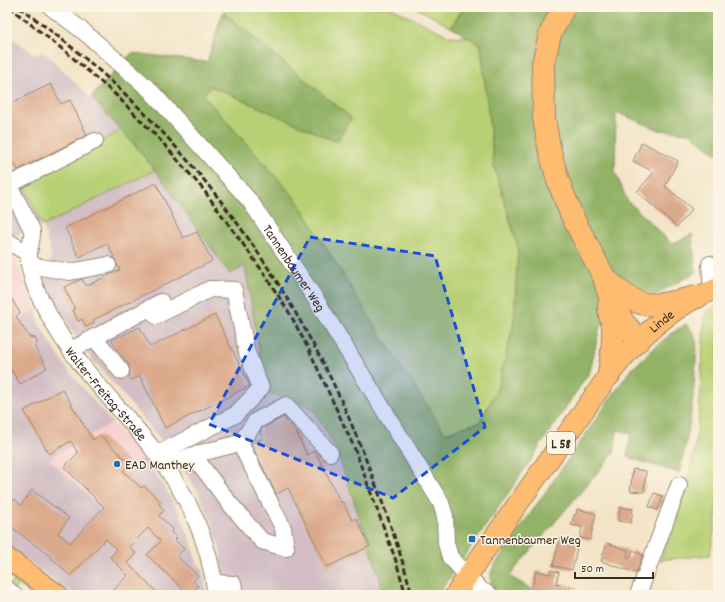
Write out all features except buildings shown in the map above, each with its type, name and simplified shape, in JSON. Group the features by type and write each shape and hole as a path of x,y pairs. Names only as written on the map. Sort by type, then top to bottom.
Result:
{"highway":[{"path":"564,7 550,34 543,64 544,118 549,147 558,181 572,216 611,288 643,336"},
{"path":"611,288 629,299 652,305 661,305 709,292"},
{"path":"611,288 608,309 612,321 612,371"}],"main road":[{"name":"Linde","path":"612,371 643,336 672,313 709,292"},
{"name":"L 58","path":"455,595 612,371"},
{"path":"7,558 53,594"}],"street":[{"name":"Tannenbaumer Weg","path":"51,7 83,32 150,90 250,201 315,298 441,504 445,516 448,553 453,562 467,576"},
{"path":"29,260 32,231 9,185 95,141"},
{"path":"7,243 9,242 29,260 70,272 108,265"},
{"name":"Walter-Freitag-Straße","path":"29,260 40,297 50,318 71,350 104,393 161,460 183,492 192,510 205,544 216,589"},
{"path":"709,292 710,264"},
{"path":"71,350 201,282"},
{"path":"151,307 156,316 210,289 234,290 247,353 261,388 235,415 161,460"},
{"path":"94,337 116,362 121,371"},
{"path":"161,460 193,455 240,443 256,421 286,405 330,453"},
{"path":"193,455 230,504 262,541 286,548 283,528 240,443"},
{"path":"638,595 679,485"},
{"path":"467,576 481,590 490,595"},
{"path":"216,589 233,584 237,595"},
{"path":"7,589 14,595"}],"highlighted area":[{"path":"310,237 435,256 485,427 393,498 209,424"}],"shaded area":[{"path":"7,35 36,55 42,52 49,56 122,130 23,184 43,225 155,170 230,274 245,266 266,392 314,409 338,454 380,578 382,595 225,595 220,563 221,553 217,538 212,522 196,489 170,450 90,356 72,331 44,278 52,257 43,226 8,237 7,239"},
{"path":"8,238 17,267 36,310 7,328"},
{"path":"36,310 39,324 65,366 112,423 49,459 97,504 143,457 167,491 180,514 191,541 197,563 202,568 207,595 74,595 7,546 7,328"},
{"path":"112,423 143,457 97,505 49,459"}],"green space":[{"path":"228,7 390,7 449,36 468,37 481,44 494,166 518,247 514,322 498,387 480,422 444,433 383,339 203,95 211,86 337,141 351,119 223,12"},
{"path":"415,7 464,7 451,27"},
{"path":"464,7 718,7 718,155 690,133 659,130 616,112 615,172 627,200 672,244 692,234 696,272 600,326 590,371 438,595 382,595 380,578 338,454 314,409 266,392 245,266 230,274 155,170 135,145 91,97 132,53 207,62 223,12 351,118 337,142 211,86 203,95 296,199 383,339 445,433 480,422 498,387 514,322 518,247 494,166 481,45 451,27"},
{"path":"122,130 155,170 43,226 23,184"},
{"path":"718,305 718,507 710,555 660,560 680,507 694,452 700,401 705,314 708,310"},
{"path":"686,324 695,337 696,354 690,422 679,473 627,457 631,433 617,430 614,453 509,576 542,595 482,595 491,583 491,573 494,566 629,372 663,340"},
{"path":"7,569 43,595 32,595 18,584 14,590 9,586 14,581 7,575"}],"railway":[{"path":"9,7 66,52 117,96 161,141 203,189 261,269 290,314 309,350 354,447 395,558 406,595"},
{"path":"19,7 59,37 98,70 151,120 204,180 252,244 295,311 322,360 343,404 386,513 412,595"}],"place":[{"name":"EAD Manthey","path":"117,464"},
{"name":"Tannenbaumer Weg","path":"472,539"}]}
